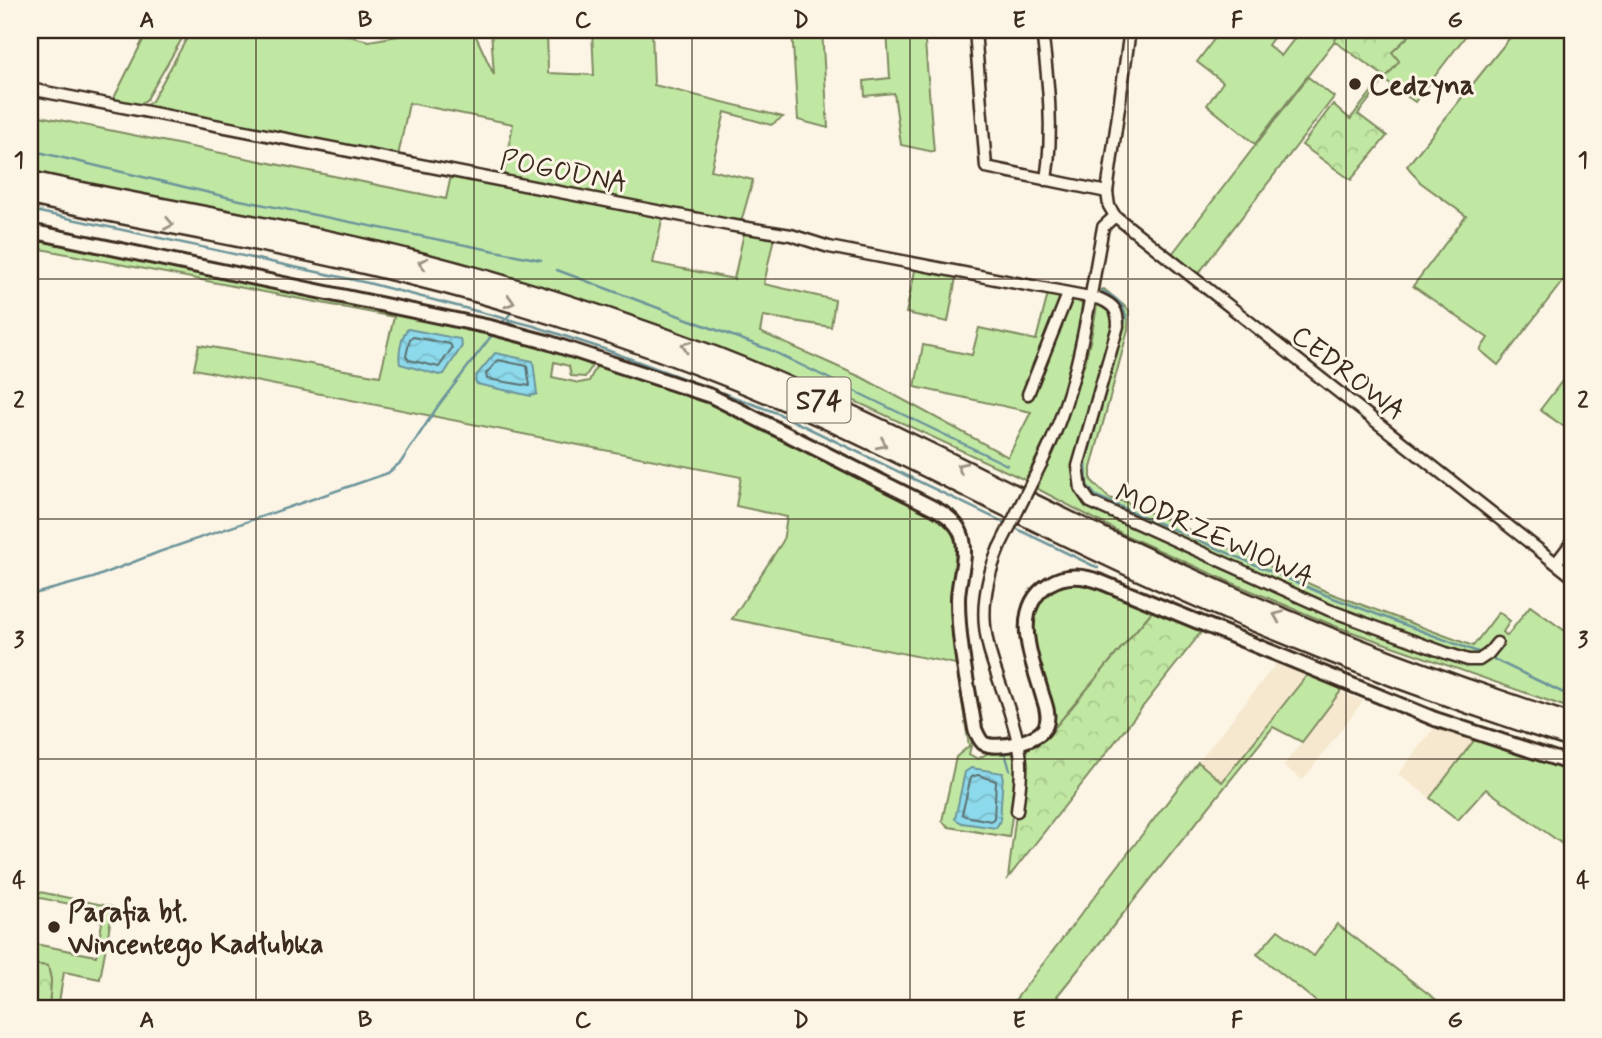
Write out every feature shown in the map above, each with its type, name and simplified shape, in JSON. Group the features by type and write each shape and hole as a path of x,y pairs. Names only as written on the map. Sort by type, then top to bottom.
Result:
{"highway":[{"name":"S74","path":"30,181 306,236 418,262 500,284 616,321 719,358 836,408 1129,551 1243,602 1405,667 1572,723"},
{"name":"S74","path":"30,195 368,264 460,287 615,335 723,375 842,425 1126,564 1286,635 1427,689 1572,738"}],"street":[{"path":"975,30 986,167 1107,192"},
{"path":"1042,30 1051,126 1046,180"},
{"path":"1017,811 1021,773 1017,742 990,658 984,627 987,583 999,548 1061,421 1073,383 1103,227 1115,216 1109,206 1107,192 1130,30"},
{"name":"POGODNA","path":"30,89 791,235 829,247 1090,298"},
{"name":"CEDROWA","path":"1115,216 1572,576"},
{"path":"30,231 479,325 547,342 712,396 923,502 953,521 963,540 958,593 959,619 977,735 983,743 993,746 1017,742 1039,736 1046,728 1047,710 1026,634 1028,610 1045,586 1071,576 1101,582 1435,719 1572,764"},
{"path":"1028,394 1068,294"},
{"name":"MODRZEWIOWA","path":"1090,298 1111,304 1118,315 1118,326 1078,466 1080,489 1090,502 1329,610 1468,660 1485,656 1497,643"},
{"path":"1556,563 1572,542"}],"shaded area":[{"path":"1278,661 1308,674 1222,783 1198,762"},
{"path":"1340,692 1363,701 1303,780 1283,766"},
{"path":"1437,724 1476,738 1430,798 1398,774"}],"green space":[{"path":"148,30 187,30 147,99 139,105 112,102"},
{"path":"194,30 324,30 369,41 427,31 474,32 494,75 491,30 547,30 548,73 594,75 592,30 652,30 654,85 783,117 771,125 725,112 711,170 753,180 741,222 804,243 774,237 764,284 835,300 831,327 763,316 760,332 863,378 1008,457 1031,412 915,387 923,345 972,355 979,328 1036,340 1048,294 1078,301 1082,304 1077,345 1055,420 1025,480 829,389 821,391 554,291 389,245 30,172 30,114 446,199 452,171 663,215 653,263 734,279 745,228 503,181 513,124 409,103 397,161 137,111 152,101"},
{"path":"792,30 822,30 828,128 798,120"},
{"path":"887,30 924,30 934,152 901,145 894,93 865,96 864,81 890,78"},
{"path":"1221,30 1279,30 1268,45 1281,56 1301,30 1343,30 1255,144 1207,105 1223,82 1197,62"},
{"path":"1343,30 1415,30 1392,52 1399,61 1358,114 1387,136 1351,180 1302,145 1333,104 1350,119 1384,76 1334,41"},
{"path":"1415,30 1470,30 1415,102 1384,80 1399,61 1391,53"},
{"path":"1516,30 1572,30 1572,269 1498,365 1480,350 1488,338 1413,286 1466,216 1420,182 1407,166"},
{"path":"1308,77 1334,97 1198,274 1172,254"},
{"path":"30,236 507,335 590,363 591,368 585,377 571,376 569,366 554,362 552,377 579,383 589,381 597,365 601,365 706,399 940,517 953,530 957,540 954,623 972,742 969,754 978,759 1004,748 1012,754 1015,763 1015,790 1009,837 949,827 942,821 956,757 969,746 956,664 732,619 783,541 787,517 736,506 741,477 194,369 199,345 380,376 394,317 30,247"},
{"path":"916,266 957,272 948,322 906,313"},
{"path":"1104,289 1129,310 1128,330 1091,468 1091,480 1109,498 1129,503 1330,593 1473,646 1499,612 1510,621 1503,632 1507,636 1530,606 1572,636 1572,709 1335,626 1125,535 1036,488 1076,392 1090,342 1099,290"},
{"path":"1572,368 1572,432 1540,410"},
{"path":"1077,582 1095,585 1154,609 1047,737 1052,721 1051,705 1033,639 1033,623 1037,606 1044,595 1059,586"},
{"path":"1154,609 1203,630 1008,878 1021,773 1020,752 1037,745 1047,737"},
{"path":"1308,674 1341,688 1340,692 1302,742 1273,727 1057,996 1070,1008 1009,1008 1198,762 1222,782"},
{"path":"1476,738 1572,769 1572,851 1486,789 1458,820 1430,798"},
{"path":"30,890 113,907 100,979 64,972 58,1008 49,1008 51,980 48,966 30,964 30,943 96,956 102,923 99,917 86,915 85,907 30,896"},
{"path":"1337,924 1447,1008 1324,1008 1257,954 1278,930 1314,956"},
{"path":"30,964 48,966 51,980 49,1008 30,1008"}],"water":[{"path":"408,329 460,339 462,346 444,374 400,364 401,346"},
{"path":"495,353 533,361 537,394 531,396 477,384 476,376"},
{"path":"971,768 1003,773 1000,821 996,828 962,823 955,819 965,772"}],"waterway":[{"path":"30,150 235,199 541,260"},
{"path":"30,210 368,283 534,326 604,349 777,413 1098,568"},
{"path":"557,270 770,350 1007,465"},
{"path":"1102,291 1117,301 1126,316 1086,462 1087,485 1096,496 1328,596 1483,654"},
{"path":"502,323 513,311"},
{"path":"508,321 537,333"},
{"path":"30,595 93,578 159,552 388,473 401,462 438,406 492,335"},
{"path":"745,406 953,510 967,530 970,549"},
{"path":"964,611 984,735 991,739 1000,738"},
{"path":"1489,657 1572,697"},
{"path":"1005,753 1010,770"}],"place":[{"name":"Cedzyna","path":"1355,84"},
{"name":"Parafia bł. Wincentego Kadłubka","path":"54,927"}]}
